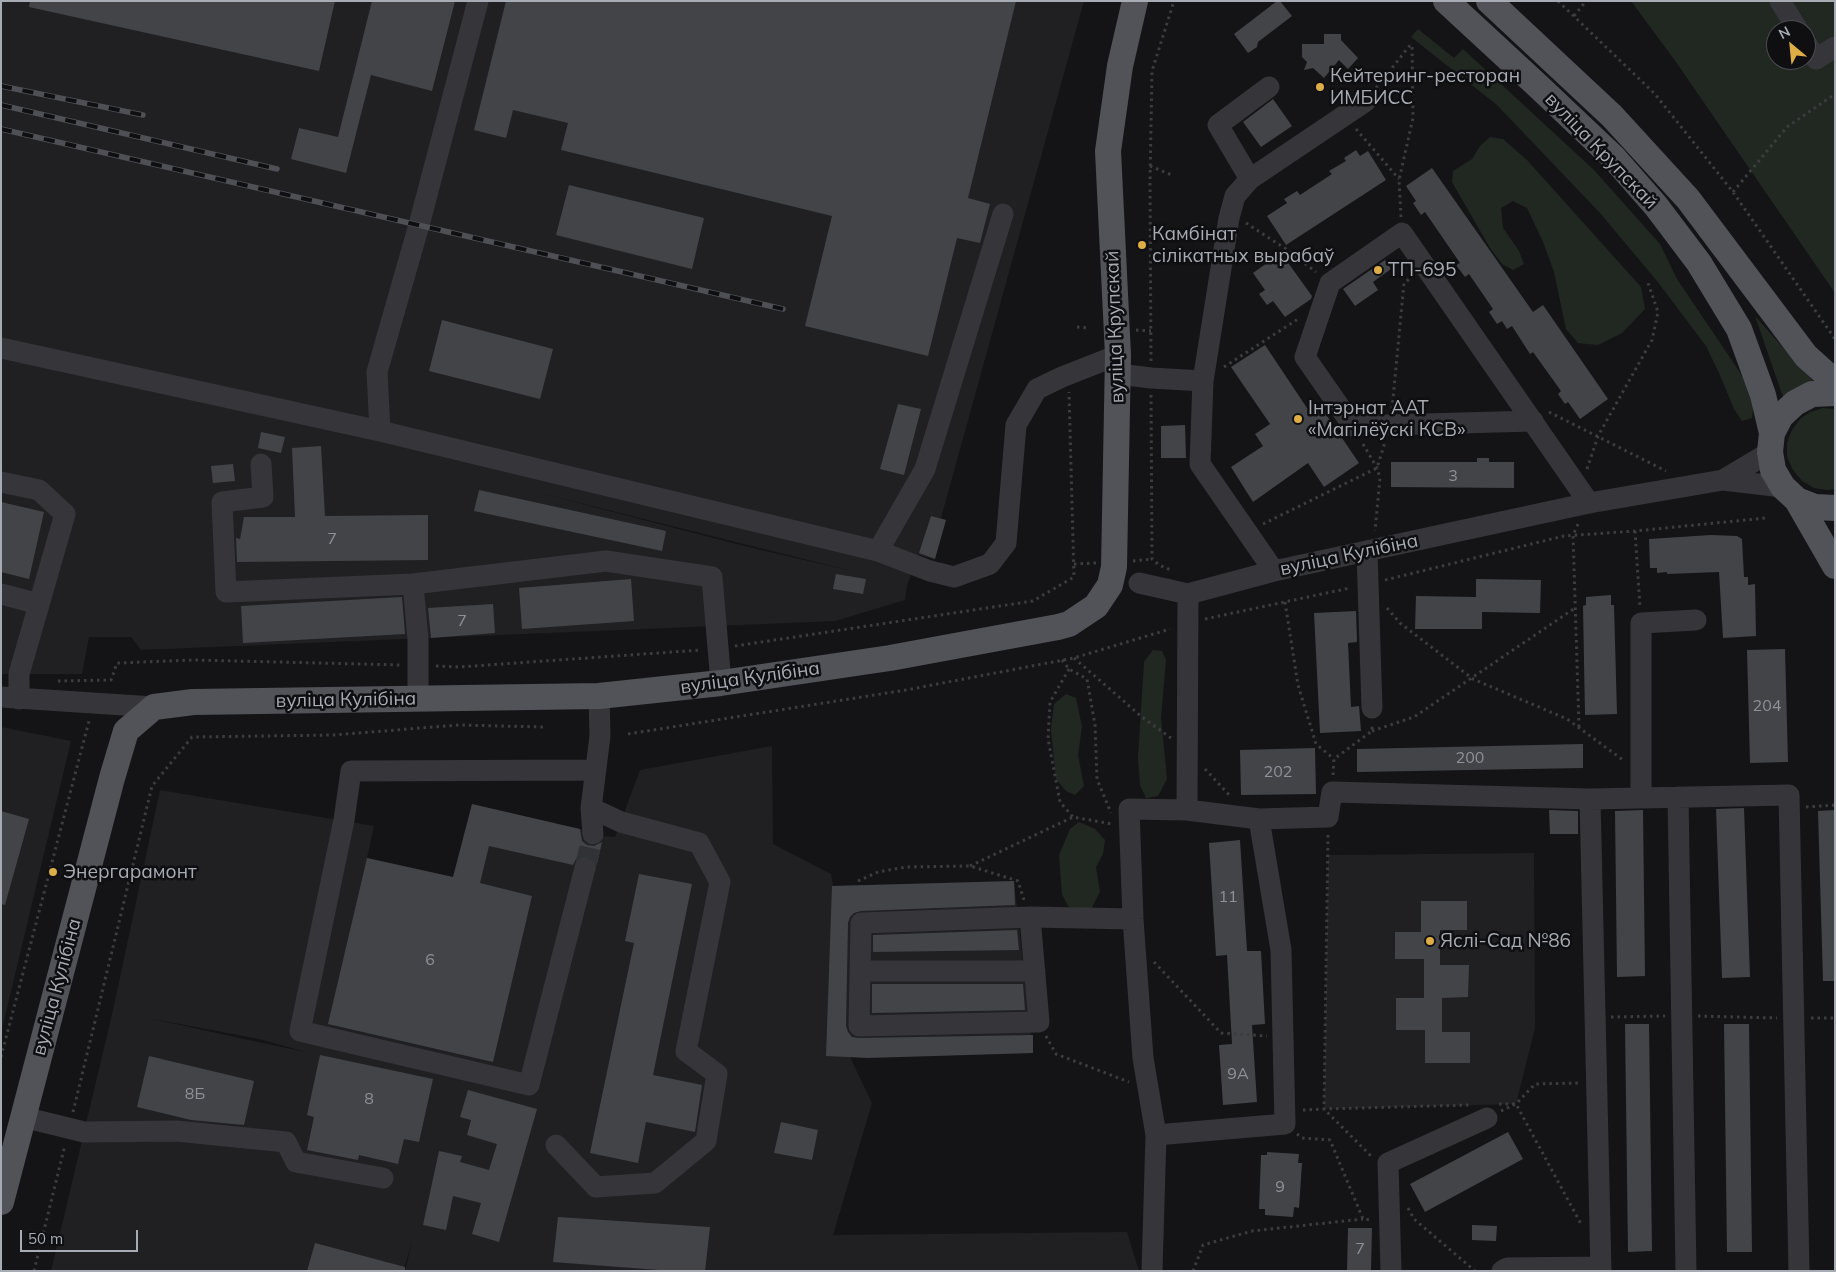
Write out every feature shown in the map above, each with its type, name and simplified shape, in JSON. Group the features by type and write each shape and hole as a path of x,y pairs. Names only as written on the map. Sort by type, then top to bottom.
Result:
{"main road":[{"name":"вуліца Крупскай","path":"1058,627 1068,624 1096,606 1110,585 1114,567 1118,365 1108,151 1120,66 1134,1"},
{"name":"вуліца Крупскай","path":"1446,1 1607,151 1656,206 1699,263 1739,329 1763,395 1774,470 1790,493"},
{"name":"вуліца Крупскай","path":"1489,1 1619,123 1688,199 1806,356 1835,382"},
{"path":"1771,442 1781,416 1794,403 1812,394 1835,393"},
{"path":"1790,493 1815,507 1835,508"},
{"path":"1790,493 1835,566"},
{"name":"вуліца Кулібіна","path":"1,1202 126,731 154,707 193,702 599,696 721,683 890,658 1058,627"}],"street":[{"path":"380,431 377,372 419,225 478,1"},
{"path":"1780,1 1792,20"},
{"path":"1816,59 1835,46"},
{"path":"1250,179 1218,125 1269,87"},
{"path":"1274,571 1200,464 1203,381 1230,213 1235,196 1250,179 1366,101"},
{"path":"878,551 925,469 1003,214"},
{"path":"1540,416 1353,426 1305,357 1327,293 1402,233 1540,416 1584,496"},
{"path":"1,348 380,431 878,551 930,571 954,577 990,564 1006,543 1016,425 1037,389 1068,374 1118,365 1151,378 1203,381"},
{"name":"вуліца Кулібіна","path":"1723,480 1771,442"},
{"path":"261,464 263,497 222,502 226,592 413,584 606,560 712,577 721,683"},
{"name":"вуліца Кулібіна","path":"1188,594 1274,571 1370,551 1584,496 1723,480 1790,493"},
{"path":"1,482 39,490 65,514 19,674 10,698 154,707"},
{"path":"1370,551 1368,584 1372,708"},
{"path":"1139,583 1188,594 1186,810"},
{"path":"413,584 418,639 418,699"},
{"path":"1,594 39,604"},
{"path":"1641,798 1641,623 1696,620"},
{"path":"593,834 591,808 600,736 599,696"},
{"path":"585,868 529,1085 300,1031 344,820 351,771 596,770"},
{"path":"1152,1271 1156,1135 1144,1058 1126,827 1129,809 1186,810 1259,819 1328,817 1332,792 1590,799 1789,795 1791,808 1799,1271"},
{"path":"1678,798 1686,1271"},
{"path":"1502,1271 1507,1268 1601,1269 1590,799"},
{"path":"556,1145 596,1187 655,1183 706,1141 717,1074 686,1051 720,882 699,843 621,822 591,808"},
{"path":"1156,1135 1285,1124 1281,950 1259,819"},
{"path":"1030,917 1039,1022 859,1026 861,923 1030,917 1133,919"},
{"path":"860,971 1035,972"},
{"path":"1391,1271 1388,1163 1487,1109"},
{"path":"23,1117 84,1132 176,1131 286,1142 296,1162 383,1178"}],"path":[{"path":"1152,559 1150,166 1152,71 1174,1"},
{"path":"1558,1 1655,94 1733,192 1835,339"},
{"path":"1574,16 1586,1"},
{"path":"1366,101 1412,43 1414,118 1399,180 1402,233"},
{"path":"1733,192 1787,127 1835,94"},
{"path":"1344,115 1399,180"},
{"path":"1150,166 1174,176"},
{"path":"1203,381 1327,293 1286,249 1230,213"},
{"path":"1579,728 1573,535 1598,436 1652,340 1658,312 1647,280"},
{"path":"1077,327 1088,328"},
{"path":"1130,330 1151,331"},
{"path":"56,681 111,680 117,663 194,660 459,667 718,648 1033,601 1074,577 1068,374"},
{"path":"1540,416 1598,436 1694,484"},
{"path":"1353,426 1377,468 1380,478 1370,551"},
{"path":"1635,531 1641,623"},
{"path":"1131,561 1152,559 1159,565 1178,572"},
{"path":"1074,564 1096,563"},
{"path":"1368,584 1400,623 1471,678 1567,719 1641,773"},
{"path":"1285,602 1298,685 1316,744 1334,759"},
{"path":"1334,759 1372,731 1414,717 1575,608"},
{"path":"1074,658 1142,717 1188,750 1243,809 1259,819"},
{"path":"1062,660 1068,668 1087,678 1095,724 1097,779 1110,811 1126,827"},
{"path":"1068,668 1050,702 1048,739 1060,802 1073,817"},
{"path":"1,1056 94,703"},
{"path":"1372,708 1372,731"},
{"path":"34,1271 152,786 192,737 334,735 458,725 545,727"},
{"path":"1332,792 1334,759"},
{"path":"1791,808 1835,805"},
{"path":"970,866 1073,817 1126,827"},
{"path":"1328,817 1324,1109 1388,1173"},
{"path":"858,881 878,872 906,867 970,866 1018,882 1030,917"},
{"path":"1135,941 1221,1033 1283,1037"},
{"path":"1595,1017 1835,1018"},
{"path":"1039,1022 1056,1054 1148,1089"},
{"path":"1324,1109 1487,1109 1516,1104 1535,1084 1597,1083"},
{"path":"1487,1109 1516,1104"},
{"path":"1516,1104 1582,1225"},
{"path":"1285,1124 1302,1138 1330,1140 1363,1218"},
{"path":"1406,1204 1414,1219 1475,1271"},
{"path":"1193,1271 1204,1245 1252,1231 1363,1218 1389,1224"}],"shaded area":[{"path":"1,1 1084,1 941,518 946,520 934,559 919,555 907,585 905,600 835,621 141,650 131,637 89,637 82,674 1,674","holes":["536,492 856,572 744,546"]},
{"path":"1631,1 1835,1 1835,293 1676,62"},
{"path":"1418,29 1454,58 1463,49 1594,170 1660,244 1677,279 1749,389 1753,408 1752,418 1742,421 1734,409 1706,346 1657,281 1600,213 1497,105 1411,37"},
{"path":"1490,137 1503,139 1527,160 1641,287 1645,309 1622,333 1598,345 1578,343 1566,329 1554,272 1543,242 1527,208 1513,201 1501,208 1503,228 1519,251 1524,264 1513,270 1502,264 1490,248 1452,182 1453,171 1472,159 1480,146"},
{"path":"1755,316 1813,381 1783,397"},
{"path":"1823,408 1835,409 1835,489 1828,490 1814,488 1802,481 1793,470 1787,457 1787,443 1792,430 1800,419 1810,412"},
{"path":"1153,650 1162,651 1166,660 1161,718 1167,779 1158,796 1146,798 1140,785 1138,758 1144,662"},
{"path":"1066,694 1076,698 1082,727 1078,755 1084,786 1075,795 1066,791 1056,779 1051,729 1054,704"},
{"path":"1,727 71,741 1,1033"},
{"path":"772,746 773,844 831,874 833,886 1014,881 1033,1053 850,1057 872,1103 833,1235 1127,1232 1139,1271 405,1271 412,1242 403,1271 51,1271 113,1010 160,790 374,826 367,858 453,877 472,805 584,830 584,832 615,837 640,770","holes":["148,1018 259,1039 306,1052"]},
{"path":"1079,822 1095,829 1105,840 1103,854 1096,867 1100,892 1090,911 1079,913 1068,906 1062,894 1059,855 1070,829"},
{"name":"Яслі-Сад №86","path":"1534,853 1535,1028 1516,1104 1324,1109 1328,855"}],"building":[{"path":"30,1 335,1 319,71 29,7"},
{"path":"372,1 455,1 432,91 371,75 346,173 291,159 299,128 338,137"},
{"path":"506,1 1016,1 968,198 990,204 980,243 957,238 928,356 805,326 832,216 561,150 568,123 513,110 506,138 474,130"},
{"path":"1277,1 1280,1 1292,16 1258,42 1257,47 1248,53 1234,34"},
{"path":"1324,34 1341,34 1341,40 1358,58 1348,69 1339,60 1324,78 1313,68 1304,70 1307,62 1302,57 1302,44 1324,44"},
{"path":"1273,99 1292,126 1261,147 1243,122"},
{"path":"1356,150 1360,156 1368,151 1386,180 1286,245 1267,216 1287,203 1284,199 1297,191 1300,195 1332,174 1329,171 1346,161 1344,158"},
{"path":"1432,168 1533,312 1543,305 1608,399 1580,419 1568,402 1565,404 1558,394 1561,391 1533,352 1530,354 1512,326 1507,329 1502,321 1497,324 1489,312 1493,309 1469,274 1465,277 1456,265 1460,263 1425,212 1421,215 1413,203 1416,201 1406,186"},
{"path":"569,185 704,218 692,269 556,235"},
{"path":"1281,253 1312,296 1311,299 1285,317 1273,301 1267,305 1259,294 1265,290 1253,273"},
{"path":"1385,260 1391,269 1373,282 1378,290 1355,306 1343,289"},
{"path":"442,320 553,349 540,399 429,371"},
{"name":"Інтэрнат ААТ «Магілёўскі КСВ»","path":"1265,345 1311,414 1321,407 1359,463 1324,487 1308,463 1253,502 1231,467 1263,446 1255,434 1270,424 1231,367"},
{"path":"898,404 921,409 904,475 880,469"},
{"path":"1185,425 1186,458 1161,458 1161,426"},
{"path":"261,432 285,437 281,453 258,448"},
{"path":"321,446 325,516 428,515 428,560 237,562 236,538 240,539 244,517 295,517 292,448"},
{"path":"1477,458 1489,458 1489,462 1514,462 1514,488 1391,487 1391,462 1477,462"},
{"path":"233,464 235,481 213,483 211,466"},
{"path":"479,490 666,531 662,551 474,511"},
{"path":"1,502 44,512 29,579 1,572"},
{"path":"931,516 946,520 935,559 919,553"},
{"path":"1711,535 1737,536 1742,539 1744,577 1748,577 1748,585 1755,584 1756,636 1723,638 1719,572 1667,574 1667,572 1657,573 1657,568 1650,568 1649,539"},
{"path":"836,574 866,579 863,594 833,589"},
{"path":"631,579 634,621 522,629 519,588"},
{"path":"1476,579 1541,580 1540,613 1482,612 1482,629 1415,629 1416,596 1476,597"},
{"path":"1611,595 1611,605 1614,605 1617,714 1585,715 1583,606 1586,605 1586,597"},
{"path":"402,597 405,634 243,643 241,606"},
{"path":"493,604 495,633 431,638 428,608"},
{"path":"1356,611 1357,642 1348,643 1351,707 1359,706 1361,731 1320,733 1314,613"},
{"path":"1785,649 1788,762 1750,763 1747,650"},
{"path":"1583,744 1583,768 1357,772 1357,749"},
{"path":"1315,748 1316,794 1241,795 1240,750"},
{"path":"472,804 580,829 582,841 587,845 594,846 602,842 597,864 589,856 582,856 576,859 573,865 489,846 480,883 532,896 493,1062 328,1024 367,858 453,877"},
{"path":"1744,808 1750,977 1722,978 1716,809"},
{"path":"1549,810 1578,811 1578,834 1550,834"},
{"path":"1643,810 1645,976 1617,977 1615,811"},
{"path":"1835,810 1835,981 1823,981 1818,811"},
{"path":"1,811 29,819 5,905 1,904"},
{"path":"1240,840 1247,951 1261,951 1265,1024 1252,1025 1257,1102 1223,1105 1219,1045 1232,1044 1227,955 1216,956 1209,843"},
{"path":"639,874 692,884 653,1075 702,1085 695,1132 646,1122 638,1163 590,1153 634,943 625,941"},
{"path":"1014,881 1015,905 861,911 854,913 848,923 846,1026 852,1037 859,1038 1033,1035 1033,1053 868,1058 826,1056 832,886"},
{"path":"1421,901 1467,901 1467,930 1440,930 1440,965 1469,965 1468,997 1442,998 1442,1032 1470,1032 1470,1063 1425,1063 1425,1030 1396,1030 1396,998 1424,998 1424,959 1395,959 1395,932 1421,932"},
{"path":"1017,930 1019,950 873,952 873,935"},
{"path":"872,984 1023,984 1025,1010 872,1013"},
{"path":"1625,1024 1649,1024 1652,1251 1628,1252"},
{"path":"1724,1024 1749,1024 1752,1252 1727,1252"},
{"path":"320,1055 433,1079 419,1142 404,1139 398,1164 359,1155 358,1160 307,1150 314,1117 307,1115"},
{"path":"149,1056 254,1081 244,1125 191,1120 137,1107"},
{"path":"468,1090 537,1109 499,1242 472,1234 481,1203 453,1196 446,1230 423,1225 439,1151 462,1156 460,1162 489,1170 497,1144 467,1135 471,1120 460,1117"},
{"path":"781,1122 818,1130 812,1160 774,1153"},
{"path":"1508,1132 1523,1159 1425,1212 1410,1184"},
{"path":"1267,1152 1299,1154 1298,1163 1302,1163 1299,1208 1294,1207 1293,1217 1265,1215 1265,1209 1259,1209 1261,1155 1267,1155"},
{"path":"558,1217 710,1227 705,1271 672,1271 553,1262"},
{"path":"1472,1225 1497,1226 1496,1241 1472,1240"},
{"path":"1348,1228 1372,1228 1371,1271 1347,1271"},
{"path":"315,1243 405,1267 405,1271 307,1271"}],"tunnel":[{"path":"585,868 593,834"}],"railway":[{"path":"1,86 143,115"},
{"path":"1,105 277,169"},
{"path":"1,129 783,309"}],"place":[{"name":"Кейтеринг-ресторан ИМБИСС","path":"1320,87"},
{"name":"Камбінат сілікатных вырабаў","path":"1142,245"},
{"name":"ТП-695","path":"1378,270"},
{"name":"Інтэрнат ААТ «Магілёўскі КСВ»","path":"1298,419"},
{"name":"Энергарамонт","path":"53,872"},
{"name":"Яслі-Сад №86","path":"1430,941"}]}
